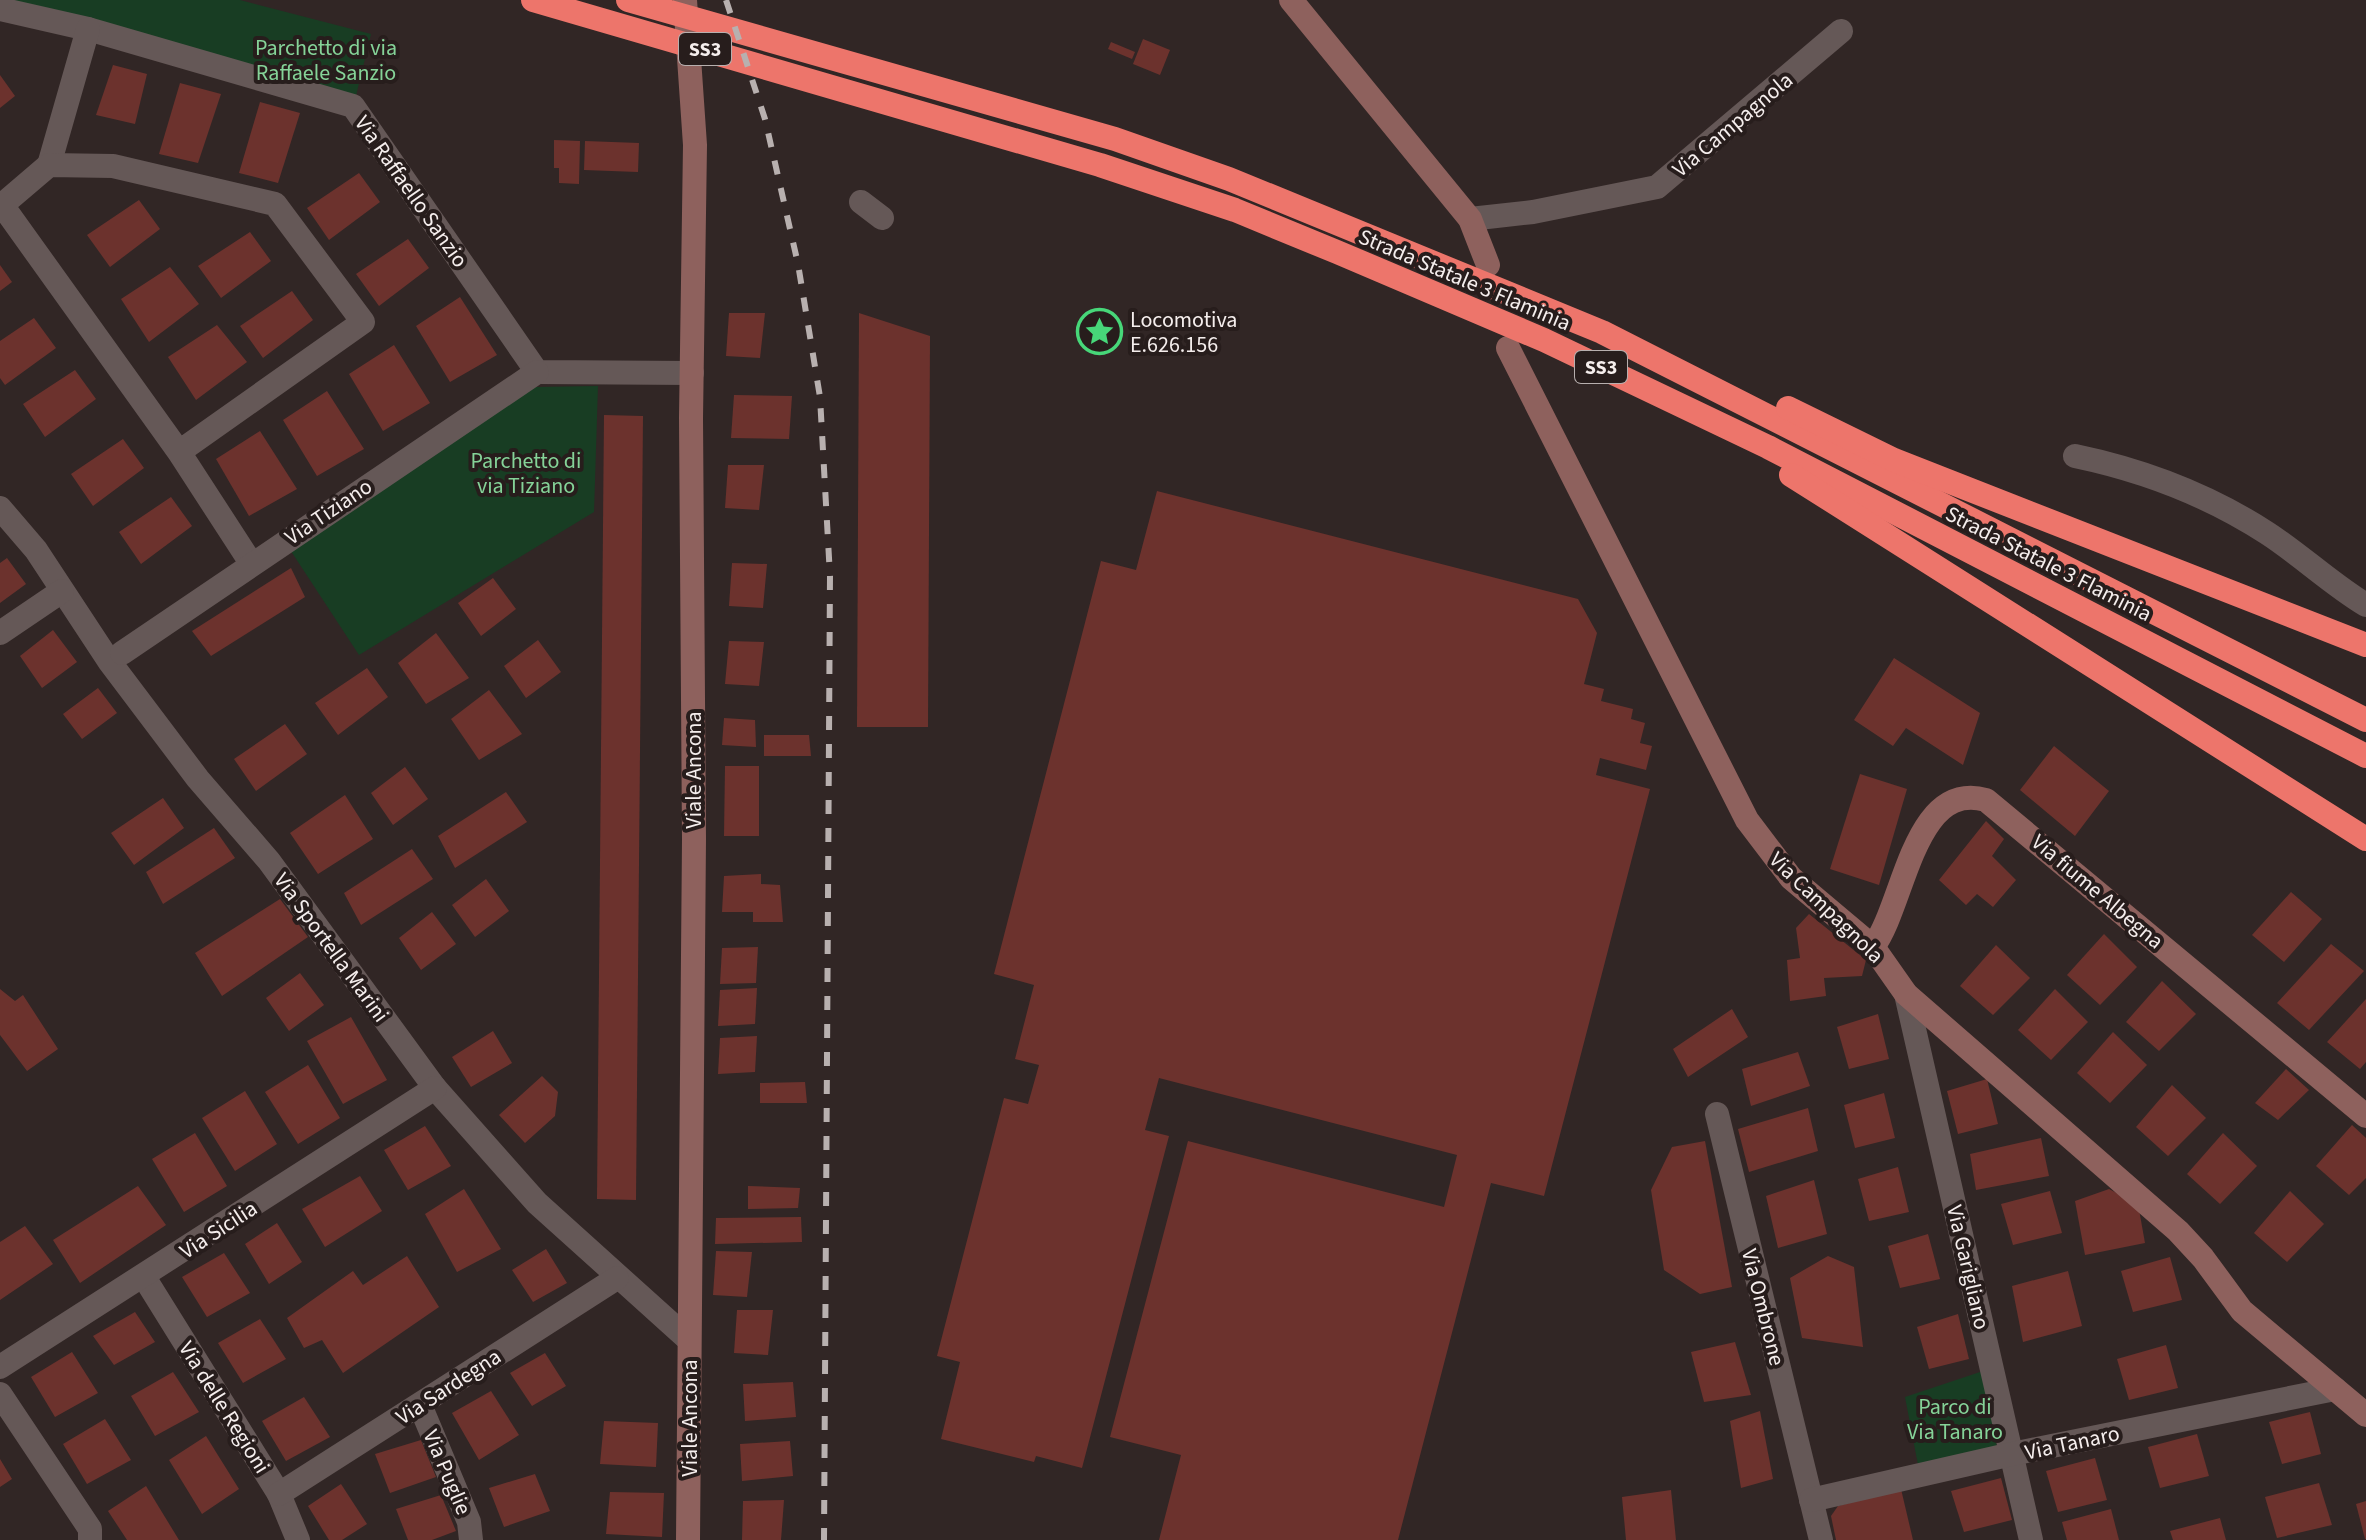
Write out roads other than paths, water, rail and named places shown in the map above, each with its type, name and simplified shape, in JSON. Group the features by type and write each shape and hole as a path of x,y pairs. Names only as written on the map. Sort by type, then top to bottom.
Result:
{"highway":[{"name":"Strada Statale 3 Flaminia","path":"533,0 1100,165 1235,210 1544,340 1768,447 2366,756"},
{"name":"Strada Statale 3 Flaminia","path":"628,0 1115,139 1215,174 1602,332 2366,720"},
{"path":"1602,332 1712,371 1894,460 2366,645"},
{"path":"1619,376 1688,423 1796,478 2366,839"}],"street":[{"name":"Viale Ancona","path":"685,0 695,145 692,373 694,839 688,1540"},
{"path":"1291,0 1470,219 1488,265"},
{"name":"Via Raffaello Sanzio","path":"0,9 88,29 353,106 537,372"},
{"path":"88,29 49,165 2,205 179,452 251,563"},
{"name":"Via Campagnola","path":"1470,219 1533,212 1657,187 1841,31"},
{"path":"49,165 113,166 275,204 363,322 179,452"},
{"path":"861,202 882,218"},
{"name":"Via Campagnola","path":"1508,348 1747,820 1791,878 1873,947 1906,994 2178,1231 2203,1258 2242,1311 2366,1415"},
{"path":"537,372 692,373"},
{"name":"Via Tiziano","path":"122,653 537,372"},
{"path":"2075,456 2145,475 2230,511 2272,536 2318,573 2366,605"},
{"name":"Via Sportella Marini","path":"5,510 118,673 198,779 269,861 435,1088 537,1203 688,1339"},
{"path":"0,633 62,591"},
{"name":"Via fiume Albegna","path":"1873,947 1883,934 1921,837 1935,813 1956,798 1971,796 1986,800 2366,1116"},
{"name":"Via Garigliano","path":"1906,994 2031,1540"},
{"name":"Via Sicilia","path":"0,1367 435,1088"},
{"name":"Via Ombrone","path":"1717,1114 1821,1540"},
{"name":"Via delle Regioni","path":"144,1277 279,1494 298,1540"},
{"name":"Via Sardegna","path":"279,1494 617,1278"},
{"name":"Via Tanaro","path":"1811,1500 2012,1454 2335,1389"},
{"path":"0,1394 90,1529 90,1540"},
{"name":"Via Puglie","path":"420,1405 469,1522 471,1540"}],"railway":[{"path":"726,0 765,119 798,264 820,397 830,576 824,1540"}],"place":[{"name":"Locomotiva E.626.156","path":"1099,332"}],"park label":[{"name":"Parchetto di via Raffaele Sanzio","path":"326,60"},
{"name":"Parchetto di via Tiziano","path":"526,472"},
{"name":"Parco di Via Tanaro","path":"1955,1418"}]}
